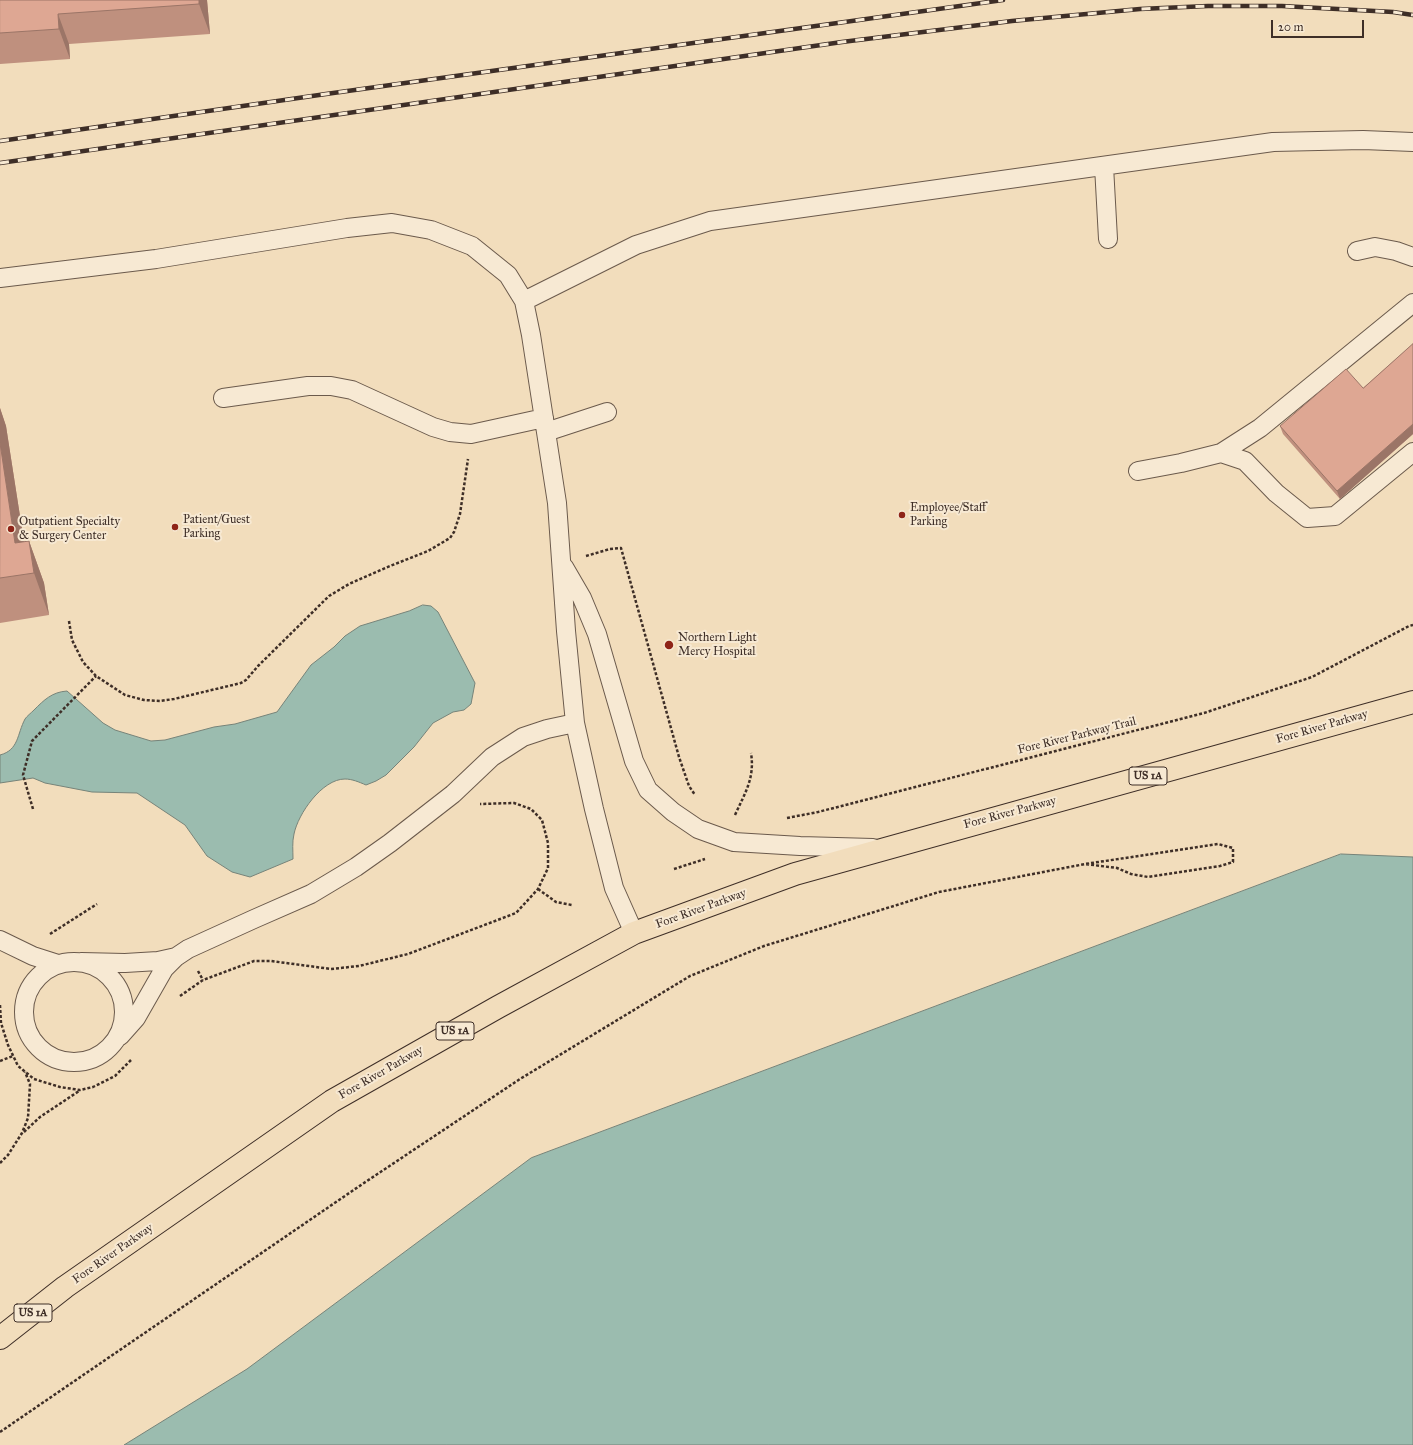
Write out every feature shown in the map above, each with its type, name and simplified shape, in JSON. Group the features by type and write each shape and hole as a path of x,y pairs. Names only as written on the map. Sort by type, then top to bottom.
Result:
{"main road":[{"name":"Fore River Parkway","path":"0,1338 65,1287 332,1101 505,1003 634,933 795,874 882,848 1413,702"},
{"name":"Fore River Parkway","path":"0,1325 65,1287"}],"lane":[{"path":"524,301 636,245 710,221 1273,142 1363,140 1413,142"},
{"path":"1104,166 1108,239"},
{"path":"0,278 156,259 347,228 392,223 431,230 472,246 508,275 524,301 531,335 557,503 566,631 575,723 594,809 614,888 634,933"},
{"path":"1357,251 1375,246 1413,257"},
{"path":"1138,471 1181,464 1221,453 1260,428 1413,303"},
{"path":"224,398 308,386 331,386 352,390 433,427 450,432 472,434 545,425 607,412"},
{"path":"1221,453 1245,461 1276,493 1307,518 1335,516 1413,452"},
{"path":"561,563 582,598 597,634 634,761 648,790 673,812 698,829 734,842 800,846 882,848"},
{"path":"176,958 138,962 69,962 58,964 45,971 34,981 27,993 24,1008 24,1023 30,1037 38,1048 50,1057 64,1062 79,1063 93,1060 106,1052 136,1018 164,969 188,949 254,918 311,894 356,867 390,843 453,794 492,757 523,737 547,729 575,723"},
{"path":"0,940 33,956 58,964"},
{"path":"81,962 96,967 110,977 120,991 124,1007 124,1024 117,1039"}],"path":[{"path":"69,621 72,640 83,662 96,676 125,695 154,701 174,699 241,683 246,680 258,666 329,596 349,584 428,551 450,538 454,532 460,514 468,458 472,456"},
{"path":"586,556 610,549 621,548 679,758 689,786 699,800"},
{"name":"Fore River Parkway Trail","path":"782,819 826,810 1204,712 1312,677 1413,625"},
{"path":"33,809 23,775 32,741 96,676"},
{"path":"733,820 751,778 753,765 751,753"},
{"path":"178,998 182,993 203,980 254,961 271,961 331,969 359,966 408,954 516,913 538,888 548,868 548,843 542,820 531,809 514,803 478,804"},
{"path":"0,1432 358,1187 507,1088 690,976 764,946 939,892 1085,864 1218,844 1233,848 1232,862 1220,866 1148,878 1131,874 1117,868 1085,864"},
{"path":"674,869 711,857"},
{"path":"538,888 556,902 572,905"},
{"path":"49,934 97,904"},
{"path":"0,1005 1,1023 18,1066 34,1079 60,1087 80,1090"},
{"path":"0,1061 13,1056"},
{"path":"0,1163 8,1155 22,1134 40,1117 80,1090 93,1087 115,1076 132,1059"},
{"path":"22,1134 28,1118 30,1084 24,1072"}],"shaded area":[{"path":"423,605 431,606 438,612 475,683 471,704 464,710 453,712 433,723 414,747 386,775 376,781 366,785 345,779 336,781 320,791 312,799 296,826 293,840 293,859 250,877 232,872 207,856 185,825 137,793 92,792 45,783 33,778 0,783 0,755 11,749 17,741 25,719 45,700 57,693 67,691 103,723 115,730 151,741 165,740 214,727 235,724 277,712 311,665 334,647 345,636 360,626 409,611"},
{"path":"1341,854 1413,857 1413,1445 124,1445 247,1369 531,1158"}],"building":[{"path":"0,0 199,0 199,4 58,14 59,29 0,33"},
{"path":"1413,344 1413,424 1337,491 1280,426 1346,369 1363,388"},
{"path":"0,443 15,543 29,541 34,573 0,578"}],"railway":[{"path":"0,141 1003,0"},
{"path":"0,163 842,42 1012,21 1140,9 1208,6 1282,6 1393,12 1413,15"}],"place":[{"name":"Employee/Staff Parking","path":"902,515"},
{"name":"Patient/Guest Parking","path":"175,527"},
{"name":"Outpatient Specialty & Surgery Center","path":"11,529"},
{"name":"Northern Light Mercy Hospital","path":"669,645"}]}
